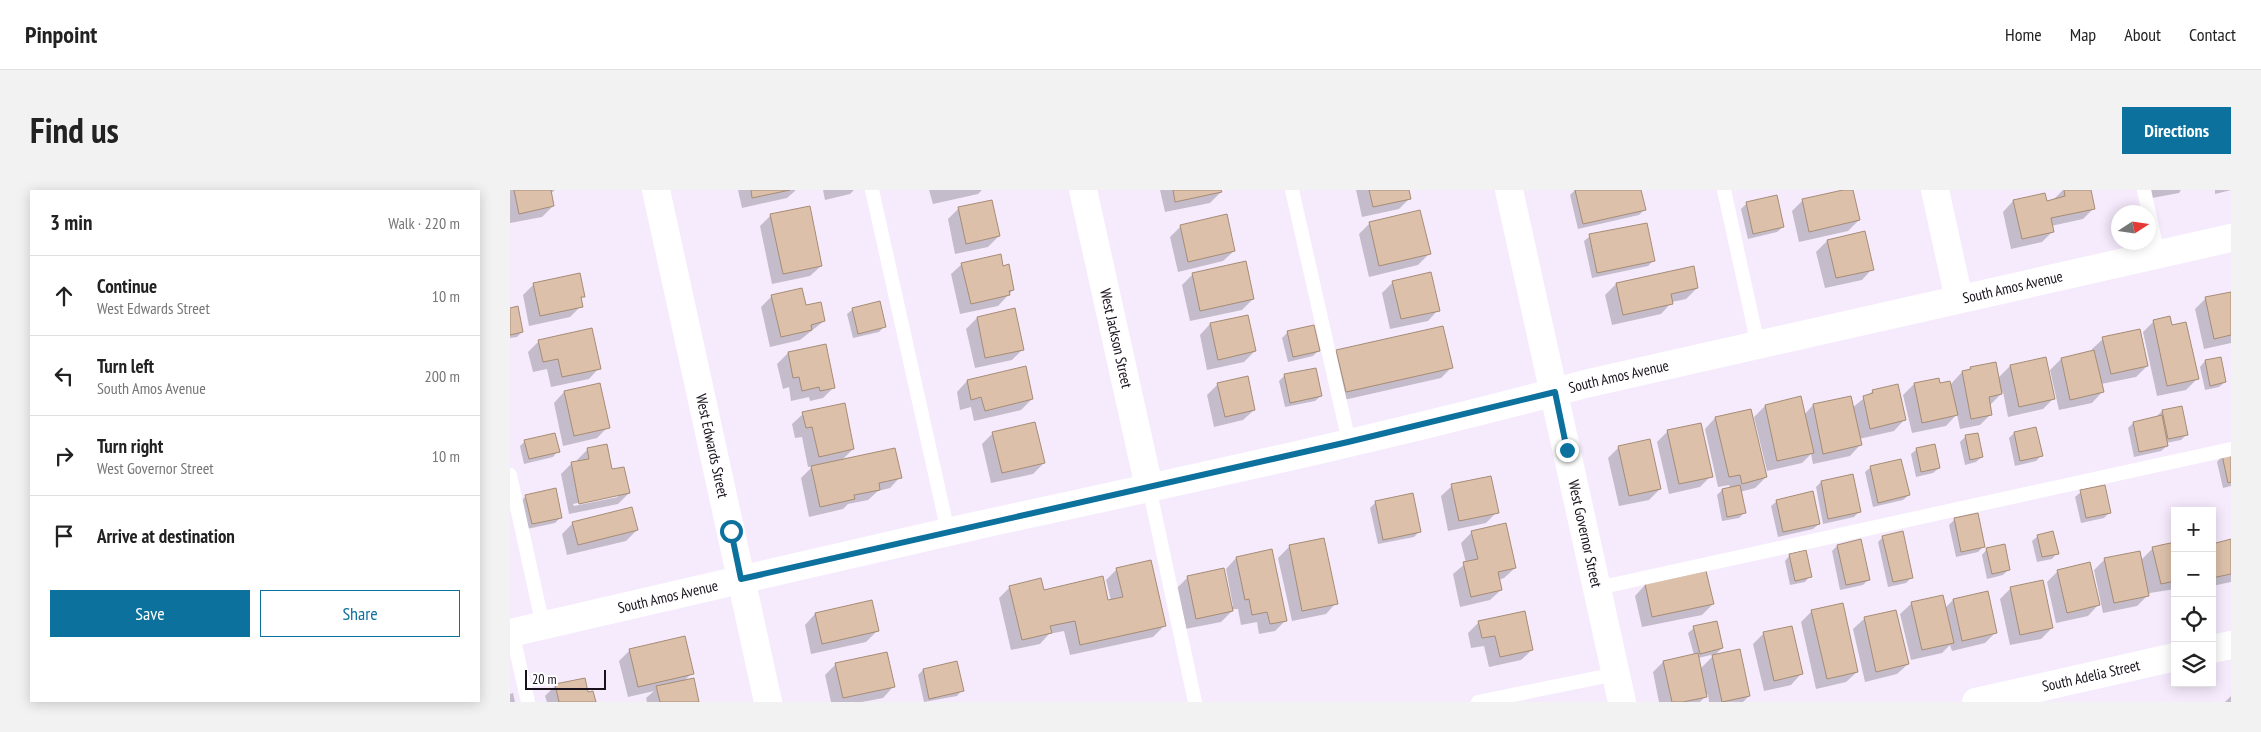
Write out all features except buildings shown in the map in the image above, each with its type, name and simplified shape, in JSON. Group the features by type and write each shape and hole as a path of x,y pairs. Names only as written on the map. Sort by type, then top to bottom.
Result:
{"street":[{"name":"West Edwards Street","path":"656,190 768,702"},
{"name":"West Jackson Street","path":"1083,190 1149,488"},
{"name":"West Governor Street","path":"1509,190 1622,702"},
{"path":"1935,190 1959,299"},
{"name":"South Amos Avenue","path":"511,633 741,579 1149,488 1758,345 2231,238"},
{"path":"2216,648 2231,645"},
{"name":"South Adelia Street","path":"1976,702 2171,658"}],"lane":[{"path":"872,190 948,532"},
{"path":"1292,190 1348,442"},
{"path":"1724,190 1758,345"},
{"path":"2144,190 2158,255"},
{"path":"1598,588 2231,449"},
{"path":"510,475 543,626"},
{"path":"1149,488 1195,702"},
{"path":"511,633 528,702"},
{"path":"1478,702 1616,674"}],"route":[{"path":"731,531 741,579 1348,442 1522,402 1555,392 1567,450"}]}
